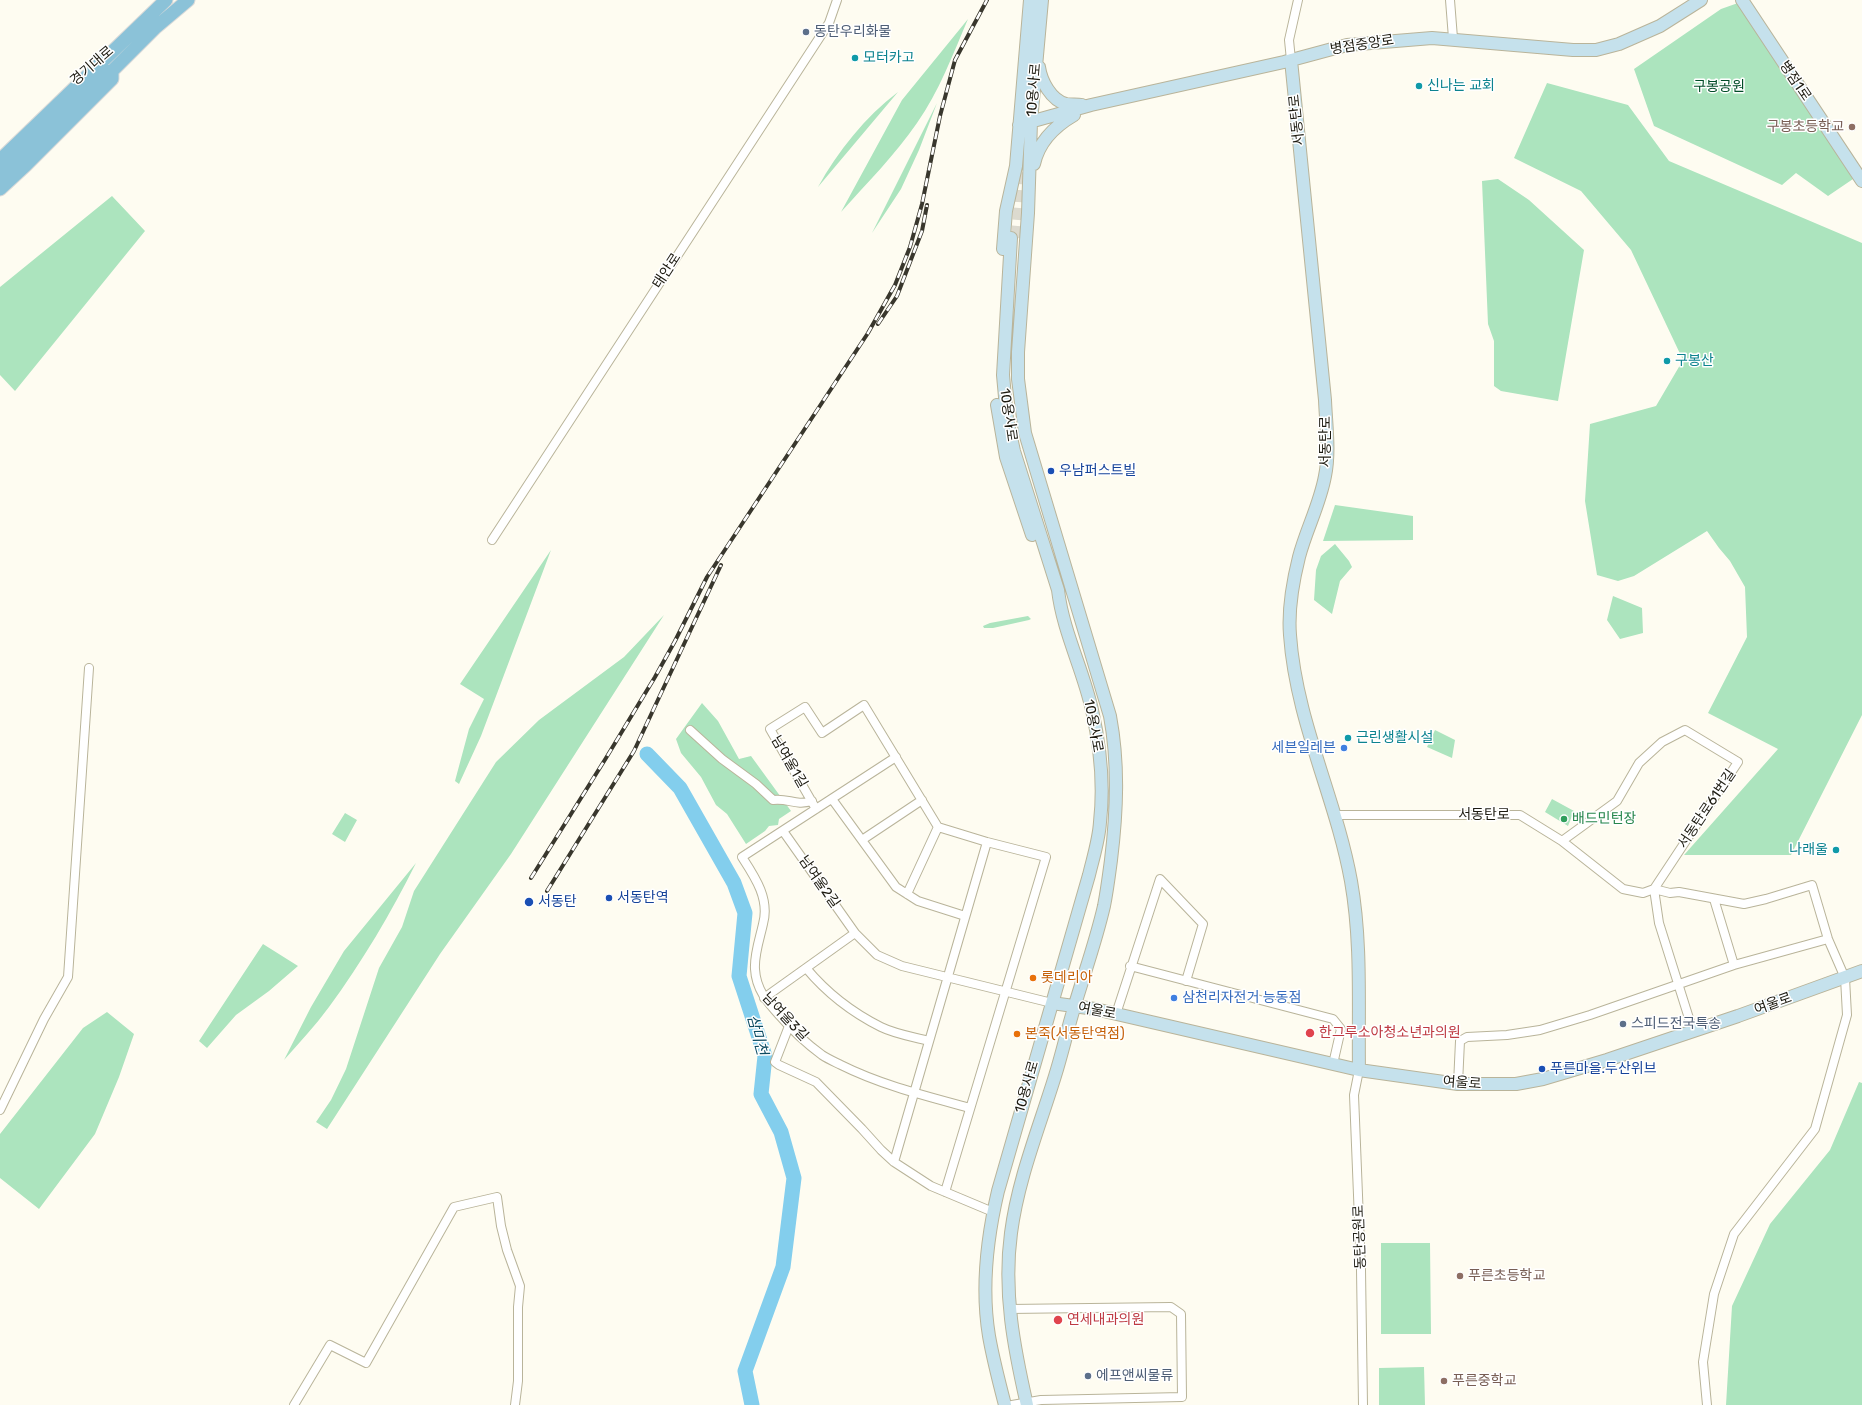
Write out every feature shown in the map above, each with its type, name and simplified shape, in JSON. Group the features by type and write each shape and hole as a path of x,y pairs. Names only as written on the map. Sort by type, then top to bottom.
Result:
{"main road":[{"name":"경기대로","path":"0,160 166,0"},
{"name":"경기대로","path":"0,174 106,72 112,71 156,27 188,0"},
{"path":"0,152 97,60 113,52"},
{"path":"0,189 112,79 112,71"}],"street":[{"name":"태안로","path":"492,540 829,23 837,0"},
{"name":"10용사로","path":"1027,1404 1015,1354 1009,1309 1008,1258 1017,1197 1034,1136 1055,1077 1074,1006 1096,938 1104,904 1116,811 1117,775 1115,744 1110,716 1075,604 1072,585 1025,433 1020,406 1018,352 1029,184 1025,124 1030,0"},
{"name":"10용사로","path":"1005,1405 994,1358 986,1313 986,1257 993,1212 1089,875 1100,824 1102,806 1099,761 1092,709 1060,609 1052,592 1006,457 999,423 996,388 995,359 1006,211 1025,124 1038,43 1042,0"},
{"path":"1291,60 1289,40 1298,0"},
{"path":"1450,0 1453,38"},
{"name":"병점중앙로","path":"1025,124 1091,105 1291,60 1347,45 1394,40 1453,38 1572,50 1596,50 1619,44 1660,26 1701,0"},
{"name":"병점1로","path":"1742,0 1862,181"},
{"path":"1038,43 1039,69 1042,81 1052,95 1066,104 1091,105"},
{"name":"서동탄로","path":"1291,60 1325,394 1327,457 1326,474 1322,492 1299,557 1292,601 1290,633 1292,664 1299,700 1336,815 1356,916 1359,1070"},
{"path":"1029,184 1036,155 1045,140 1061,123 1091,105"},
{"path":"1006,211 1019,205 1028,213"},
{"name":"10용사로","path":"1060,609 1058,590 1014,451 1007,419 1003,360 1014,238 1008,376 1013,420 1065,588 1075,604"},
{"path":"0,1110 44,1019 68,977 88,668"},
{"name":"남여울1길","path":"816,809 770,729 805,707 822,733 864,705 938,827"},
{"path":"690,730 722,759 756,784 773,800 780,799 802,804 812,802"},
{"name":"서동탄로61번길","path":"1562,841 1617,801 1639,763 1662,742 1685,730 1738,762 1654,889"},
{"path":"783,831 896,757"},
{"path":"832,799 896,887 918,901 965,916"},
{"path":"862,840 922,800"},
{"name":"서동탄로","path":"1336,815 1520,815 1562,841 1623,889 1643,893 1654,889 1670,893 1679,892 1744,904 1812,885 1828,939"},
{"path":"907,894 938,827 987,842 1046,857 945,1192"},
{"name":"남여울2길","path":"783,831 855,933 877,955 888,961 948,978 1052,1002"},
{"name":"남여울3길","path":"783,831 742,857 756,878 763,894 764,923 755,968 757,984 764,998 789,1026 823,1055 860,1075 914,1093 970,1108"},
{"path":"894,1162 987,842"},
{"path":"1116,1014 1130,966 1160,879 1203,924 1186,981"},
{"path":"1654,889 1659,923 1693,1031"},
{"path":"1714,898 1734,965"},
{"path":"764,998 855,933"},
{"path":"1458,1084 1460,1040 1467,1037 1500,1036 1540,1030 1590,1015 1734,965 1828,939 1844,978 1847,1015 1815,1129 1734,1234 1714,1294 1703,1362 1707,1405"},
{"path":"1130,966 1333,1019 1341,1029 1333,1064"},
{"path":"806,968 819,983 846,1005 882,1028 929,1041"},
{"name":"여울로","path":"1052,1002 1116,1014 1359,1070 1458,1084 1516,1084 1543,1079 1607,1060 1862,972"},
{"path":"789,1026 775,1062 816,1082 894,1162 931,1186 993,1212"},
{"name":"동탄공원로","path":"1359,1070 1354,1095 1361,1270 1363,1405"},
{"path":"294,1405 330,1345 366,1363 454,1207 498,1197 504,1238 520,1286 518,1307 518,1382 515,1405"},
{"path":"1009,1309 1171,1306 1181,1314 1182,1397 1041,1400 1027,1404 1012,1405"}],"green space":[{"name":"구봉공원","path":"1738,3 1853,179 1828,196 1796,173 1782,185 1654,126 1634,69 1721,9"},
{"path":"968,19 945,72 925,111 900,146 841,212 902,100"},
{"path":"1547,83 1628,105 1669,161 1862,243 1862,715 1791,855 1684,855 1778,749 1708,713 1747,637 1745,587 1730,561 1707,531 1634,576 1618,581 1597,575 1585,501 1590,424 1656,406 1683,360 1631,250 1581,191 1514,158"},
{"path":"898,92 818,187 834,160 853,135 874,112"},
{"path":"937,103 919,150 901,189 872,233"},
{"path":"1498,179 1529,200 1584,250 1558,401 1501,391 1494,386 1494,341 1488,324 1482,181"},
{"path":"112,196 145,231 15,391 0,375 0,287"},
{"path":"1335,505 1413,516 1413,540 1323,541"},
{"path":"1335,544 1352,567 1340,581 1332,614 1314,600 1316,570 1321,556"},
{"path":"551,550 481,736 459,784 455,781 469,729 484,699 460,684"},
{"path":"1613,596 1642,608 1643,633 1620,639 1607,620"},
{"path":"664,615 511,854 440,954 327,1129 316,1122 331,1100 346,1069 379,968 402,927 414,891 496,762 539,720 624,657"},
{"path":"1028,616 1031,619 993,628 984,628 983,626 990,623"},
{"path":"702,703 718,721 739,759 751,756 791,811 779,819 778,825 769,826 765,831 746,844 727,814 716,805 701,777 681,753 676,739"},
{"path":"1435,730 1455,740 1452,758 1427,747"},
{"name":"배드민턴장","path":"1552,799 1574,811 1568,826 1545,812"},
{"path":"345,813 357,820 345,842 332,834"},
{"path":"416,863 386,919 353,973 324,1014 284,1060 311,1007 344,951"},
{"path":"263,944 298,966 269,991 236,1015 207,1048 199,1041"},
{"path":"107,1012 134,1034 119,1077 95,1134 39,1209 0,1178 0,1134 83,1028"},
{"path":"1859,1082 1862,1083 1862,1405 1726,1405 1732,1306 1770,1224 1830,1150"},
{"path":"1381,1243 1430,1243 1431,1334 1381,1334"},
{"path":"1424,1367 1425,1405 1379,1405 1379,1368"}],"waterway":[{"name":"삼미천","path":"647,754 680,788 734,883 745,913 739,976 765,1056 761,1094 781,1132 794,1178 783,1267 745,1371 752,1405"}],"tunnel":[{"path":"1017,238 1025,136"}],"railway":[{"path":"531,878 655,677 707,577 868,333 895,285 910,247 922,204 940,116 955,60 987,0"},
{"path":"878,324 897,296 922,231 927,205"},
{"path":"547,891 634,751 721,565"}],"place":[{"name":"동탄우리화물","path":"806,32"},
{"name":"모터카고","path":"855,58"},
{"name":"신나는 교회","path":"1419,86"},
{"name":"구봉초등학교","path":"1852,127"},
{"name":"구봉산","path":"1667,361"},
{"name":"우남퍼스트빌","path":"1051,471"},
{"name":"근린생활시설","path":"1348,738"},
{"name":"세븐일레븐","path":"1344,748"},
{"name":"배드민턴장","path":"1564,819"},
{"name":"나래울","path":"1836,850"},
{"name":"서동탄역","path":"609,898"},
{"name":"서동탄","path":"529,902"},
{"name":"롯데리아","path":"1033,978"},
{"name":"삼천리자전거 능동점","path":"1174,998"},
{"name":"스피드전국특송","path":"1623,1024"},
{"name":"한그루소아청소년과의원","path":"1310,1033"},
{"name":"본죽(서동탄역점)","path":"1017,1034"},
{"name":"푸른마을.두산위브","path":"1542,1069"},
{"name":"푸른초등학교","path":"1460,1276"},
{"name":"연세내과의원","path":"1058,1320"},
{"name":"에프앤씨물류","path":"1088,1376"},
{"name":"푸른중학교","path":"1444,1381"}]}
